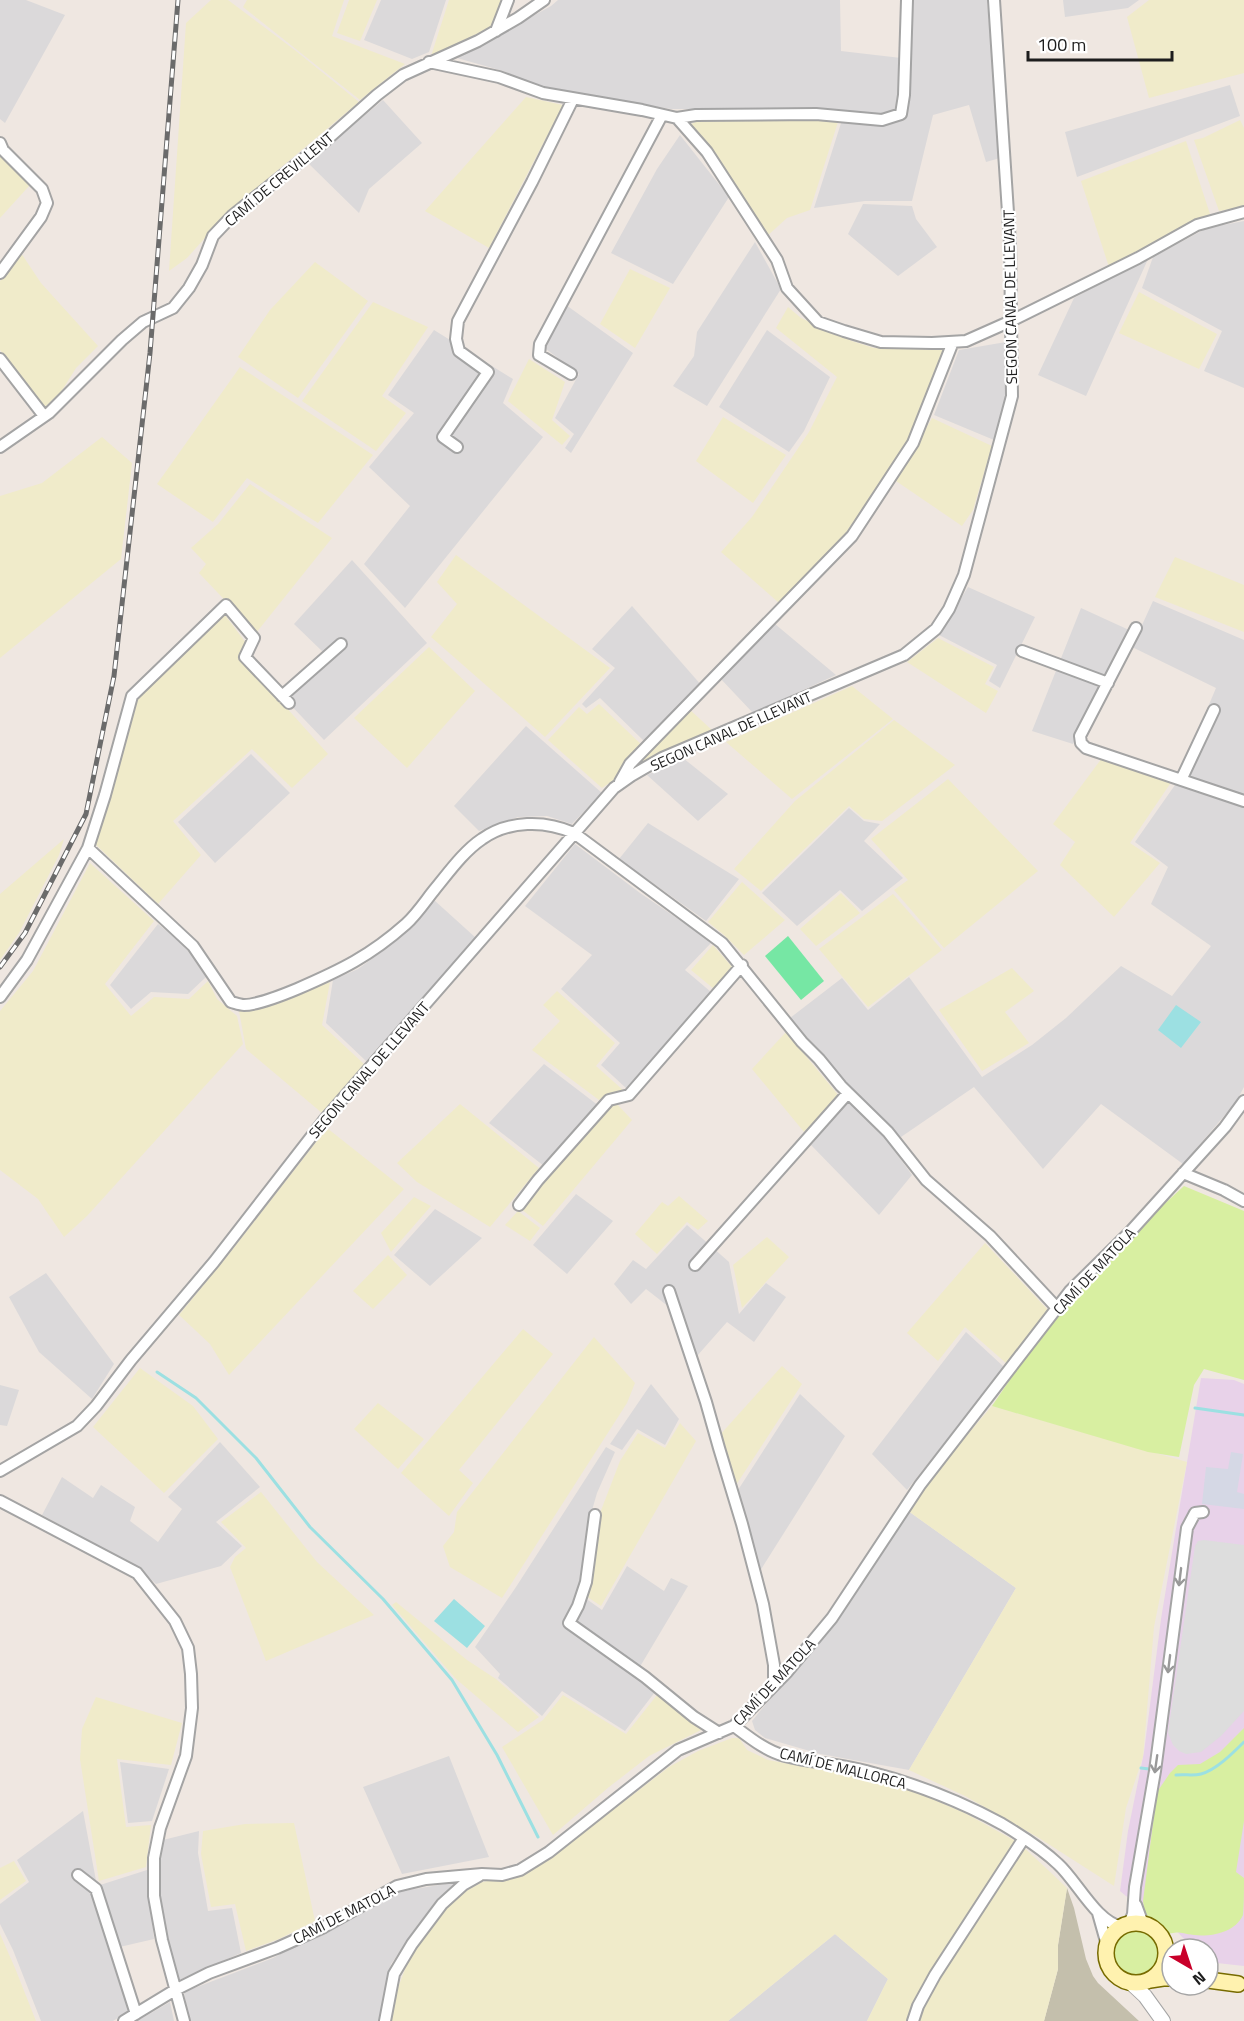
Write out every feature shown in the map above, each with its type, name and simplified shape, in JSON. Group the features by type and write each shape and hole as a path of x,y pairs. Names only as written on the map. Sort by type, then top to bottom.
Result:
{"main road":[{"path":"1160,1972 1143,1983 1131,1983 1120,1979 1109,1968 1106,1960 1107,1945 1115,1931 1131,1925 1151,1927 1161,1937"},
{"path":"1150,1980 1160,1979"},
{"path":"1220,1982 1238,1984"}],"street":[{"path":"496,31 508,0"},
{"name":"CAMÍ DE CREVILLENT","path":"0,447 44,416 143,322 173,308 189,288 202,266 213,236 232,216 323,143 377,95 403,75 478,41 544,0"},
{"path":"429,62 499,77 543,93 677,118 696,115 816,114 882,120 901,114 904,95 907,0"},
{"name":"SEGON CANAL DE LLEVANT","path":"0,1471 78,1426 214,1262 325,1119 618,785 663,758 904,656 936,629 950,609 964,575 1012,396 1010,243 994,0"},
{"path":"457,447 444,437 488,372 459,351 456,339 458,321 573,99"},
{"path":"571,374 539,355 540,344 662,115"},
{"path":"677,118 706,152 777,260 787,288 818,322 881,342 966,341 1138,258 1197,225 1244,212"},
{"path":"0,143 3,150 42,189 47,203 41,217 0,273"},
{"path":"618,785 630,764 852,536 914,443 953,342"},
{"path":"0,358 44,416"},
{"path":"0,997 27,960 88,848 132,696 226,605 254,638 245,657 285,700 341,644"},
{"path":"1136,628 1080,736 1082,743 1086,748 1244,801"},
{"path":"1022,651 1107,683"},
{"path":"1181,780 1214,710"},
{"path":"88,848 193,946 231,1002 244,1005 284,994 340,971 377,949 409,922 449,873 482,839 501,829 523,824 544,824 561,827 574,833 722,943 802,1042 848,1093 888,1132 926,1180 990,1236 1057,1308"},
{"path":"519,1205 538,1180 609,1100 629,1095 742,965"},
{"path":"695,1265 848,1093"},
{"name":"CAMÍ DE MATOLA","path":"124,2021 208,1973 277,1948 324,1927 397,1886 426,1879 482,1874 502,1875 520,1870 549,1852 678,1750 734,1726 787,1672 832,1618 920,1485 1074,1287 1130,1232 1225,1127 1244,1101"},
{"path":"1183,1173 1244,1201"},
{"path":"669,1291 706,1402 742,1524 763,1604 774,1665 774,1685"},
{"path":"0,1501 137,1573 175,1621 188,1648 192,1708 186,1756 160,1828 154,1858 154,1896 162,1940 184,2021"},
{"path":"1131,1925 1186,1528 1195,1513 1203,1512"},
{"path":"595,1515 586,1582 578,1606 569,1623 718,1733"},
{"name":"CAMÍ DE MALLORCA","path":"734,1726 758,1744 784,1756 864,1770 905,1782 995,1821 1024,1838 1060,1865 1109,1923 1131,1925"},
{"path":"913,2021 918,2006 935,1976 1024,1838"},
{"path":"385,2021 394,1974 412,1944 442,1904 463,1885 482,1874"},
{"path":"78,1875 96,1889 136,2014"},
{"name":"CAMÍ DE MALLORCA","path":"1097,1910 1107,1945"},
{"path":"1150,1980 1170,2021"},
{"path":"1131,1983 1145,1996 1163,2021"}],"shaded area":[{"path":"0,0 26,0 65,15 5,123 0,119"},
{"path":"211,0 228,0 359,102 229,211 187,258 169,271 186,23"},
{"path":"247,0 344,0 332,36 405,64 360,100 243,7"},
{"path":"349,0 377,0 360,41 337,33"},
{"path":"381,0 446,0 429,52 412,59 364,40"},
{"path":"449,0 503,0 493,26 431,56"},
{"path":"558,0 840,0 841,51 901,58 899,108 885,114 759,109 671,109 547,89 503,71 457,58"},
{"path":"910,0 987,0 1000,158 986,162 969,105 933,115 912,201 865,201 814,208 842,120 880,126 905,120"},
{"path":"1063,0 1139,0 1128,8 1065,17"},
{"path":"1149,0 1244,0 1244,73 1149,98 1127,17"},
{"path":"1230,85 1240,116 1077,177 1065,132"},
{"path":"526,97 563,105 489,248 425,211"},
{"path":"383,100 422,143 369,189 359,213 308,163"},
{"path":"702,119 803,119 838,122 810,210 787,218 766,237 691,130 691,124"},
{"path":"1240,120 1244,128 1244,207 1219,211 1194,140"},
{"path":"680,135 729,197 673,284 611,253 657,169"},
{"path":"1186,141 1210,214 1109,267 1081,181"},
{"path":"0,154 30,185 0,218"},
{"path":"863,204 912,206 916,219 937,247 898,276 848,234"},
{"path":"1244,221 1244,388 1204,371 1222,331 1142,288 1153,257 1207,228"},
{"path":"755,242 781,289 707,406 673,386 694,356 697,332"},
{"path":"21,253 41,283 98,346 76,368 61,392 44,408 0,350 0,281"},
{"path":"1149,257 1086,396 1038,375 1074,298"},
{"path":"315,262 368,301 298,398 238,357 270,310"},
{"path":"630,269 670,288 635,348 600,324"},
{"path":"1139,292 1217,334 1199,369 1119,333"},
{"path":"373,302 428,327 382,396 406,413 376,451 302,401"},
{"path":"566,305 633,353 571,453 565,448 574,434 555,418 579,374 542,346"},
{"path":"788,307 801,318 852,341 874,348 946,349 907,444 841,540 779,603 721,552 752,517 809,432 837,377 776,328"},
{"path":"434,330 513,379 503,403 543,437 405,608 364,564 410,506 369,467 414,413 388,395"},
{"path":"767,330 830,377 804,431 789,452 719,407"},
{"path":"1006,342 1006,394 994,440 934,415 959,350"},
{"path":"529,359 565,382 552,420 570,436 562,445 508,401"},
{"path":"240,367 373,455 318,523 247,478 213,522 157,484"},
{"path":"723,417 786,455 753,503 696,461"},
{"path":"932,418 992,446 973,510 962,526 896,481"},
{"path":"102,437 132,463 121,559 0,658 0,496 42,483"},
{"path":"250,484 332,538 256,633 199,573 206,564 191,548 218,524"},
{"path":"456,555 610,668 545,737 431,637 457,604 437,582"},
{"path":"1175,557 1244,585 1244,632 1155,597"},
{"path":"352,560 427,643 324,740 282,696 324,653 294,624"},
{"path":"968,587 1035,617 1000,688 989,681 997,665 939,635"},
{"path":"1153,601 1244,640 1244,1087 1236,1102 1183,1164 1101,1104 1043,1169 974,1087 901,1137 845,1081 790,1018 842,978 868,1010 909,977 982,1077 1032,1045 1066,1018 1121,966 1172,996 1211,946 1151,904 1168,867 1135,842 1175,785 1216,688 1132,647"},
{"path":"632,606 702,686 646,743 600,698 586,708 582,704 615,668 592,649"},
{"path":"1081,608 1129,630 1073,744 1032,731"},
{"path":"225,615 246,643 240,656 328,754 292,788 252,749 173,821 201,855 158,904 92,841 116,779 133,701"},
{"path":"775,624 836,675 753,713 719,677"},
{"path":"938,638 994,667 985,684 998,691 986,713 907,662"},
{"path":"429,647 475,691 407,768 354,718"},
{"path":"852,686 893,719 792,799 726,742"},
{"path":"599,704 646,749 688,708 713,731 627,771 602,788 548,740 579,707 587,714"},
{"path":"894,720 955,765 882,821 864,819 849,806 761,891 734,869 795,801"},
{"path":"526,726 602,793 572,824 547,816 518,817 479,831 454,806"},
{"path":"251,754 290,793 215,863 178,822"},
{"path":"683,758 728,794 698,821 647,775"},
{"path":"1102,758 1172,781 1130,843 1160,863 1114,917 1060,865 1075,842 1053,824"},
{"path":"948,779 1038,871 944,948 894,890 908,880 871,839"},
{"path":"849,808 864,821 880,824 864,841 903,878 862,911 840,890 797,926 762,893"},
{"path":"648,823 739,879 706,921 619,859"},
{"path":"64,839 59,855 19,933 0,960 0,894"},
{"path":"575,844 640,893 712,942 685,970 711,992 626,1088 601,1065 620,1043 561,989 592,955 525,906"},
{"path":"90,863 154,921 105,984 131,1016 154,997 189,999 208,981 217,999 237,1016 243,1044 87,1216 64,1237 38,1199 0,1170 0,1011 33,971"},
{"path":"742,882 785,920 744,955 708,922"},
{"path":"841,893 860,913 816,946 800,929"},
{"path":"893,894 942,950 868,1007 819,949"},
{"path":"434,900 476,938 366,1061 326,1023 333,980 358,969 400,938"},
{"path":"158,924 183,944 206,977 188,994 151,992 131,1009 110,985"},
{"path":"713,945 733,968 714,989 691,970"},
{"path":"1012,968 1034,991 1005,1012 1029,1043 982,1071 939,1010"},
{"path":"330,982 322,1025 364,1064 322,1113 246,1049 239,1011 276,1004"},
{"path":"557,991 615,1043 596,1066 623,1090 599,1100 532,1050 560,1021 543,1005"},
{"path":"786,1032 839,1096 804,1132 752,1069"},
{"path":"544,1064 599,1106 544,1166 489,1123"},
{"path":"847,1101 875,1124 912,1175 879,1215 811,1145"},
{"path":"616,1103 632,1120 543,1226 521,1209 610,1104"},
{"path":"460,1104 539,1168 490,1227 417,1182 397,1163"},
{"path":"327,1128 404,1189 229,1375 210,1344 179,1315"},
{"path":"576,1194 613,1221 567,1274 533,1245"},
{"path":"679,1196 708,1221 698,1230 687,1222 657,1254 635,1234 662,1202 668,1206"},
{"path":"414,1197 431,1206 391,1252 381,1233"},
{"path":"435,1209 482,1238 430,1286 394,1255"},
{"path":"518,1211 540,1228 530,1241 505,1225"},
{"path":"687,1225 729,1262 739,1314 766,1283 786,1297 754,1342 727,1322 697,1356 683,1318 646,1289 631,1304 614,1284 633,1260 646,1269"},
{"path":"767,1237 789,1257 742,1308 733,1265"},
{"path":"985,1243 1048,1310 1007,1364 965,1327 938,1361 907,1333"},
{"path":"388,1255 407,1275 373,1309 353,1291"},
{"path":"46,1273 114,1364 92,1399 39,1352 9,1297"},
{"path":"523,1329 553,1354 459,1470 473,1483 449,1516 401,1473"},
{"path":"966,1332 1004,1367 907,1490 872,1454"},
{"path":"594,1337 635,1383 627,1403 502,1598 450,1567 443,1546 454,1532 457,1512"},
{"path":"782,1366 802,1384 736,1485 719,1436"},
{"path":"140,1368 193,1406 218,1439 164,1493 93,1427"},
{"path":"1201,1378 1234,1380 1244,1384 1244,1966 1220,1963 1220,1937 1182,1937 1170,1924 1138,1919 1148,1910 1120,1891 1128,1831 1144,1752 1161,1619"},
{"path":"651,1384 679,1419 665,1445 637,1429 622,1450 610,1444"},
{"path":"0,1385 19,1390 7,1426 0,1425"},
{"path":"800,1394 845,1436 760,1571 738,1490"},
{"path":"378,1403 424,1439 398,1469 354,1429"},
{"path":"992,1406 1187,1462 1154,1627 1143,1757 1126,1808 1114,1886 1039,1838 965,1796 909,1770 1016,1588 904,1508"},
{"path":"680,1423 696,1441 601,1606 586,1596 600,1513 620,1461 638,1433 665,1448"},
{"path":"220,1442 260,1487 216,1522 242,1546 221,1566 156,1584 140,1569 42,1515 62,1477 93,1498 101,1485 135,1507 130,1521 158,1542 182,1509 168,1497"},
{"path":"606,1447 615,1452 597,1493 590,1517 584,1544 583,1573 578,1593 602,1610 627,1566 664,1591 671,1578 688,1586 635,1675 655,1692 625,1731 562,1691 542,1716 498,1678 500,1674 475,1647"},
{"path":"1231,1452 1243,1454 1237,1492 1244,1494 1244,1509 1202,1504 1206,1467 1228,1469"},
{"path":"261,1492 317,1562 374,1615 266,1661 230,1567 235,1557 246,1548 221,1522"},
{"path":"904,1508 1016,1588 909,1770 820,1754 765,1738 755,1730 752,1721 826,1635 874,1562"},
{"path":"1198,1541 1244,1545 1244,1711 1221,1736 1201,1752 1186,1754 1173,1745 1168,1733 1195,1546"},
{"path":"396,1602 467,1660 496,1679 539,1717 518,1732 455,1678 392,1605"},
{"path":"563,1695 626,1734 657,1695 703,1729 649,1756 553,1835 502,1747 543,1720"},
{"path":"96,1697 182,1723 171,1765 117,1759 126,1827 151,1825 146,1867 99,1881 80,1759 82,1729"},
{"path":"732,1738 739,1738 747,1750 768,1760 877,1780 911,1790 965,1813 1019,1843 1067,1888 1058,1945 1058,1969 1044,2021 867,2021 888,1979 835,1934 728,2021 391,2021 394,1998 407,1964 429,1928 459,1895 482,1882 523,1875 545,1862 669,1767 698,1751"},
{"path":"449,1756 489,1857 402,1874 363,1787"},
{"path":"120,1762 169,1769 152,1821 128,1823"},
{"path":"83,1811 97,1886 147,1870 154,1939 111,1949 129,2011 113,2021 41,2021 13,1950 0,1924 0,1904 29,1882 17,1860"},
{"path":"294,1823 315,1921 279,1939 246,1951 235,1904 211,1907 201,1854 203,1831 245,1824"},
{"path":"199,1831 198,1853 208,1911 232,1908 241,1953 177,1981 160,1898 159,1859 163,1840"},
{"path":"14,1861 26,1881 0,1900 0,1868"},
{"path":"457,1882 423,1919 391,1964 380,2021 189,2021 184,1992 273,1958 397,1892"},
{"path":"1067,1888 1086,1959 1093,1976 1139,2021 1044,2021 1058,1969 1058,1945"},
{"path":"0,1934 15,1968 36,2021 0,2021"},
{"path":"835,1934 888,1979 867,2021 728,2021"},
{"path":"170,2002 174,2021 137,2021"}],"green space":[{"path":"788,936 824,981 801,1000 765,956"},
{"path":"1184,1186 1244,1211 1244,1380 1204,1369 1194,1385 1179,1457 1148,1452 992,1406 1070,1291"},
{"path":"1244,1728 1244,1821 1236,1872 1244,1878 1243,1915 1234,1926 1222,1933 1200,1935 1176,1933 1162,1936 1146,1923 1143,1901 1157,1792 1178,1765 1200,1764 1220,1752"},
{"path":"1136,1925 1147,1927 1159,1938 1160,1967 1156,1973 1147,1979 1136,1981 1125,1979 1116,1973 1110,1964 1108,1953 1110,1942 1116,1933 1125,1927"}],"water":[{"path":"1176,1005 1201,1022 1181,1048 1158,1030"},
{"path":"454,1599 485,1626 467,1648 434,1621"}],"waterway":[{"path":"157,1372 196,1398 256,1458 310,1527 383,1599 452,1680 497,1755 538,1837"},
{"path":"1195,1408 1244,1415"},
{"path":"1176,1775 1198,1775 1207,1772 1224,1761 1244,1742"},
{"path":"1141,1768 1149,1769"}],"railway":[{"path":"0,967 25,933 86,814 114,676 150,353 178,0"}]}
